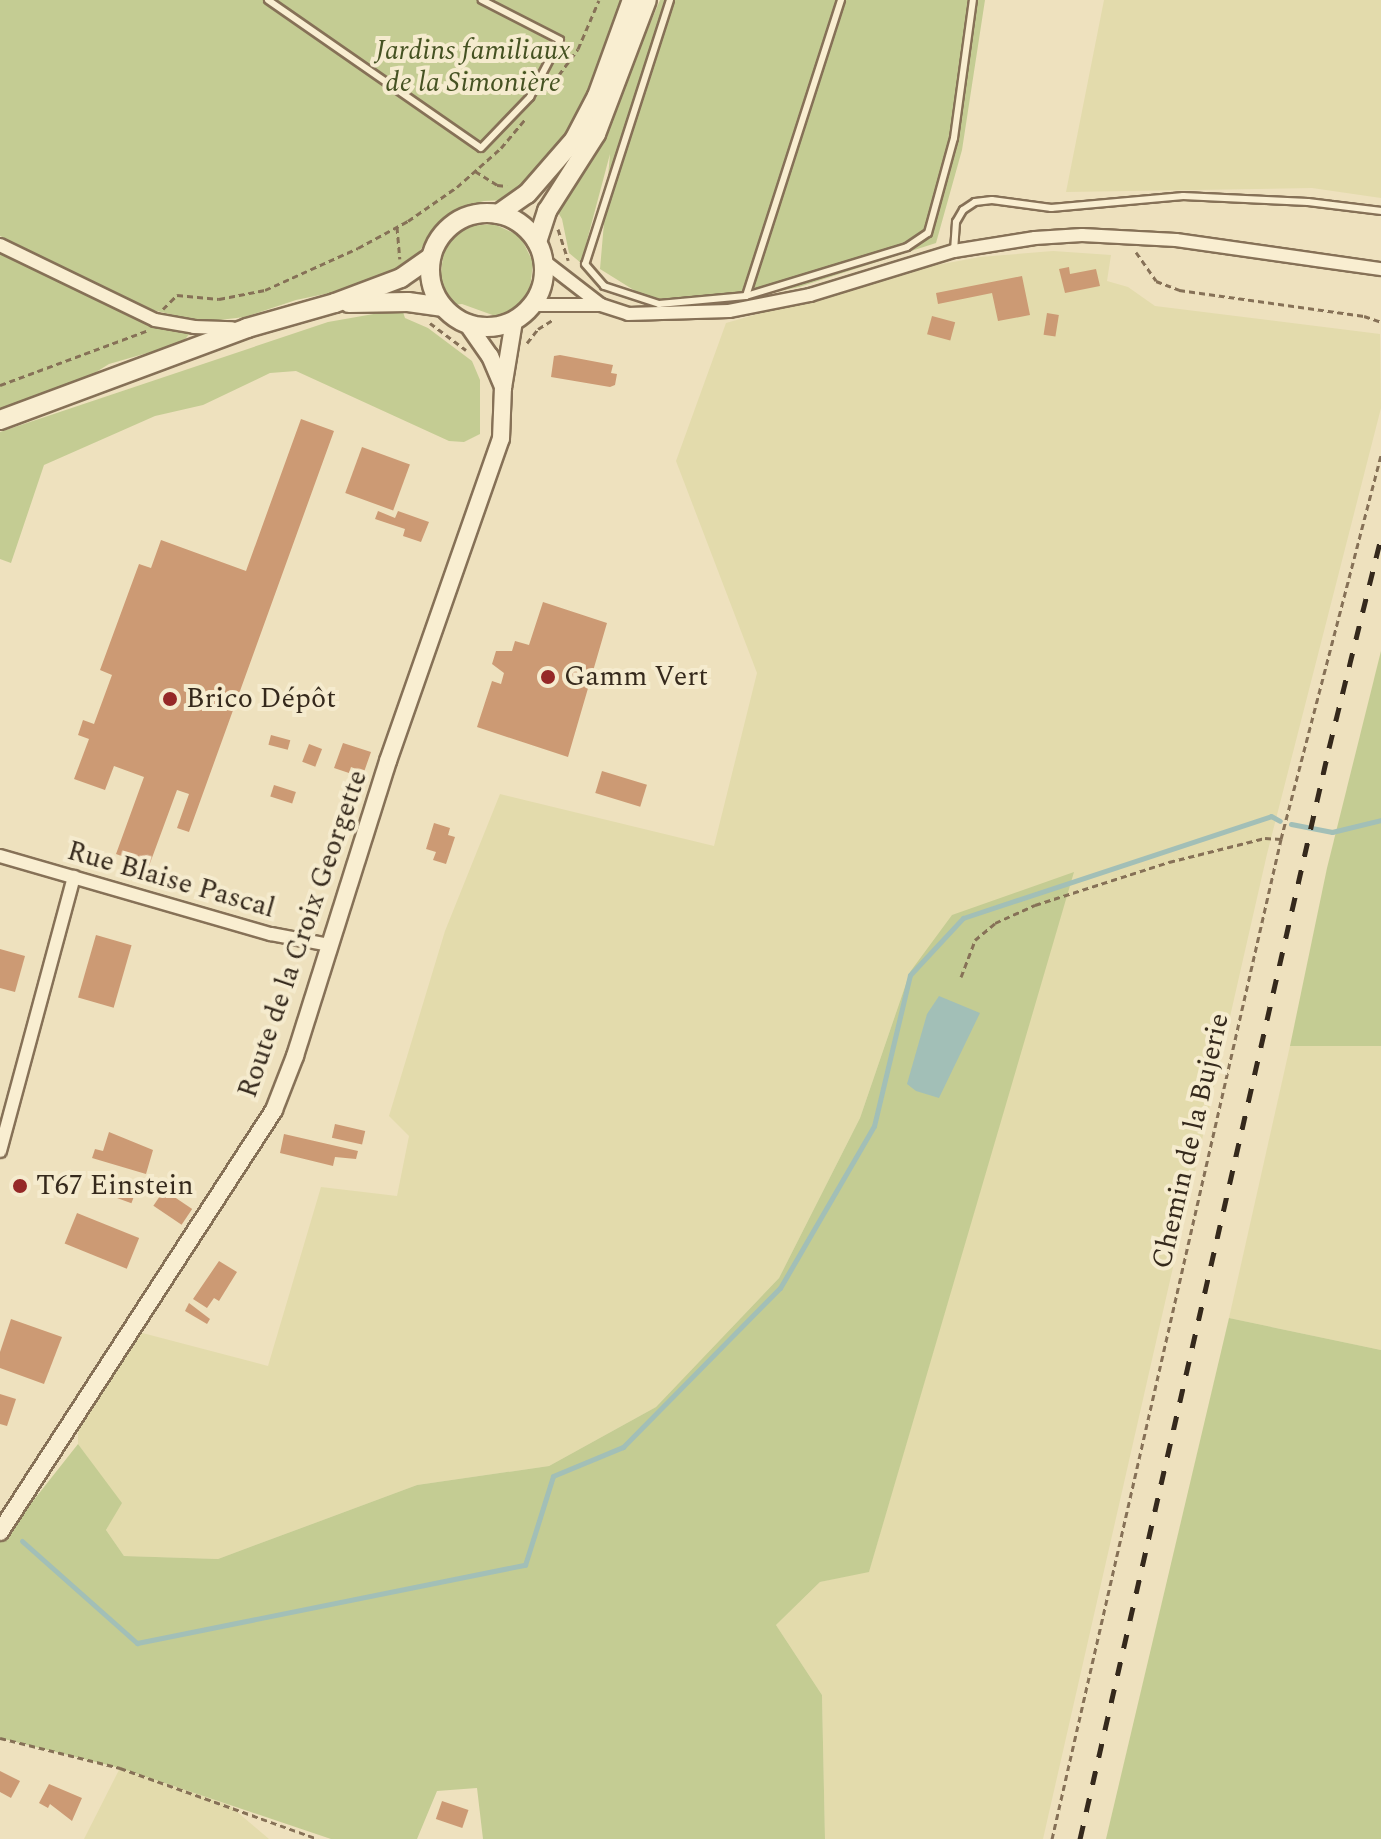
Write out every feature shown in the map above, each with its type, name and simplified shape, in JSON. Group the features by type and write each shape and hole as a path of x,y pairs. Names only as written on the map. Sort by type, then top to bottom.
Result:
{"main road":[{"path":"498,214 527,194 574,140 597,96 632,0"},
{"path":"537,242 547,211 601,123 647,0"},
{"path":"0,420 292,312 335,303 401,278 431,257 451,226 478,214 498,214 521,224 537,242 544,261 542,287 533,305 514,321 492,328 468,325 442,307 408,302 335,303"},
{"path":"431,257 430,282 442,307"}],"street":[{"path":"533,305 601,305 628,314 704,314 740,310 810,295 954,251 1035,238 1131,237 1240,248 1381,269"},
{"path":"0,245 155,320 194,327 247,328"},
{"path":"544,261 601,305"},
{"name":"Route de la Croix Georgette","path":"0,1532 274,1110 388,761 501,439 503,388 514,321"},
{"name":"Route de la Croix Georgette","path":"468,325 490,356 503,388"},
{"name":"Rue Blaise Pascal","path":"0,856 271,934 330,945"},
{"path":"0,1151 74,877"}],"lane":[{"path":"268,0 481,148 530,97 560,40 482,0"},
{"path":"670,0 585,264 604,286 659,304 746,296 907,247 928,233 954,138 973,0"},
{"path":"746,296 841,0"},
{"path":"954,251 956,222 963,210 975,202 992,200 1051,208 1183,196 1308,202 1381,211"}],"path":[{"path":"542,98 578,49 599,0"},
{"path":"0,385 146,332 177,295 219,299 265,290 303,275 397,227 475,171 501,148 533,111"},
{"path":"475,171 497,185 519,187"},
{"path":"397,227 400,261"},
{"path":"558,228 570,264"},
{"path":"1131,237 1138,260 1156,281 1179,290 1364,316 1381,322"},
{"path":"525,346 538,329 556,318"},
{"path":"427,320 477,358"},
{"name":"Chemin de la Bujerie","path":"1052,1839 1281,839 1381,455"},
{"path":"961,977 975,940 995,923 1035,905 1169,862 1265,838 1281,839"},
{"path":"0,1738 120,1768 318,1839"}],"shaded area":[{"path":"1104,0 1381,0 1381,198 1312,188 1066,192"},
{"path":"1053,251 1111,255 1107,281 1128,287 1155,306 1380,334 1381,408 1267,854 1043,1839 825,1839 822,1695 776,1625 820,1582 869,1571 1073,873 910,972 860,1118 779,1278 656,1407 549,1466 417,1485 218,1559 124,1556 106,1530 121,1503 78,1444 78,1412 131,1330 268,1366 321,1187 397,1196 409,1136 389,1116 445,931 500,794 714,846 757,673 676,461 726,323 915,269 980,257"},
{"path":"1290,1046 1381,1046 1381,1350 1229,1318"},
{"path":"120,1768 229,1805 269,1839 84,1839"}],"green space":[{"name":"Jardins familiaux de la Simonière","path":"0,0 625,0 585,108 563,145 533,181 506,200 484,201 456,209 438,222 409,268 363,286 296,300 245,317 202,322 153,310 0,236"},
{"path":"660,0 985,0 962,150 936,243 799,287 714,304 661,307 600,269 610,154 581,263 569,253 562,219 556,209 606,129"},
{"path":"494,224 520,236 533,262 530,289 523,302 498,317 462,304 452,305 440,281 444,248 454,235 468,226"},
{"path":"0,250 150,324 191,332 182,343 109,364 50,401 0,420"},
{"path":"402,309 405,318 428,328 472,361 480,380 480,434 464,442 449,441 296,371 270,373 203,405 155,416 44,465 11,563 0,559 0,432 328,322"},
{"path":"1381,651 1381,1046 1290,1046 1327,868"},
{"path":"1074,872 869,1572 820,1582 776,1625 822,1695 825,1839 483,1839 477,1788 437,1791 417,1839 331,1839 120,1768 0,1738 0,1526 24,1495 33,1501 78,1444 122,1503 106,1530 124,1556 218,1559 417,1485 549,1466 656,1407 779,1278 860,1118 910,972 952,915"},
{"path":"1229,1318 1381,1350 1381,1839 1106,1839"}],"water":[{"path":"939,996 980,1013 939,1098 916,1091 907,1084 927,1014"}],"building":[{"path":"1069,267 1070,274 1096,269 1100,286 1065,293 1059,269"},
{"path":"1022,276 1030,315 998,321 992,293 938,304 936,293"},
{"path":"1047,313 1059,315 1055,337 1044,335"},
{"path":"932,316 955,322 950,341 927,334"},
{"path":"554,356 613,365 611,373 617,374 615,385 610,387 551,377"},
{"name":"Brico Dépôt","path":"301,419 334,431 189,832 177,828 189,794 177,790 149,866 116,854 144,777 114,766 105,790 74,779 89,739 78,735 83,720 94,724 112,675 100,670 139,564 151,568 161,540 246,571"},
{"path":"362,447 410,464 393,510 345,493"},
{"path":"378,511 395,518 398,511 429,522 421,542 403,536 405,529 375,519"},
{"name":"Gamm Vert","path":"543,602 607,623 568,757 477,727 492,681 501,684 504,673 492,664 496,651 512,651 515,641 529,645"},
{"path":"271,735 290,740 288,750 268,745"},
{"path":"343,743 371,752 364,772 351,767 349,773 334,768"},
{"path":"309,744 322,749 315,767 302,762"},
{"path":"602,771 647,785 640,807 595,793"},
{"path":"274,785 296,792 292,804 270,796"},
{"path":"434,823 450,828 448,835 455,837 446,864 433,860 436,852 426,849"},
{"path":"96,935 132,945 114,1008 78,997"},
{"path":"0,949 25,956 15,992 0,988"},
{"path":"335,1124 365,1131 362,1145 332,1138"},
{"path":"109,1132 153,1150 146,1174 92,1158 95,1149 103,1151"},
{"path":"284,1134 358,1151 356,1159 335,1157 333,1166 280,1153"},
{"path":"103,1179 136,1191 131,1203 99,1191"},
{"path":"164,1190 192,1209 182,1225 153,1206"},
{"path":"77,1213 139,1238 127,1269 65,1244"},
{"path":"219,1261 237,1272 219,1301 214,1298 207,1308 193,1299"},
{"path":"189,1303 210,1319 207,1324 185,1311"},
{"path":"11,1319 62,1337 44,1384 0,1368 0,1352"},
{"path":"0,1394 16,1399 7,1426 0,1424"},
{"path":"0,1771 20,1781 11,1798 0,1792"},
{"path":"49,1784 82,1798 72,1821 50,1804 48,1808 39,1803"},
{"path":"442,1801 468,1810 462,1828 436,1819"}],"waterway":[{"path":"22,1541 137,1643 525,1565 553,1476 623,1447 780,1288 874,1126 910,975 963,918 1271,816 1280,821"},
{"path":"1291,824 1332,832 1381,820"}],"railway":[{"path":"1080,1839 1329,748 1381,538"}],"place":[{"name":"Gamm Vert","path":"548,677"},
{"name":"Brico Dépôt","path":"170,699"},
{"name":"T67 Einstein","path":"20,1186"}]}
